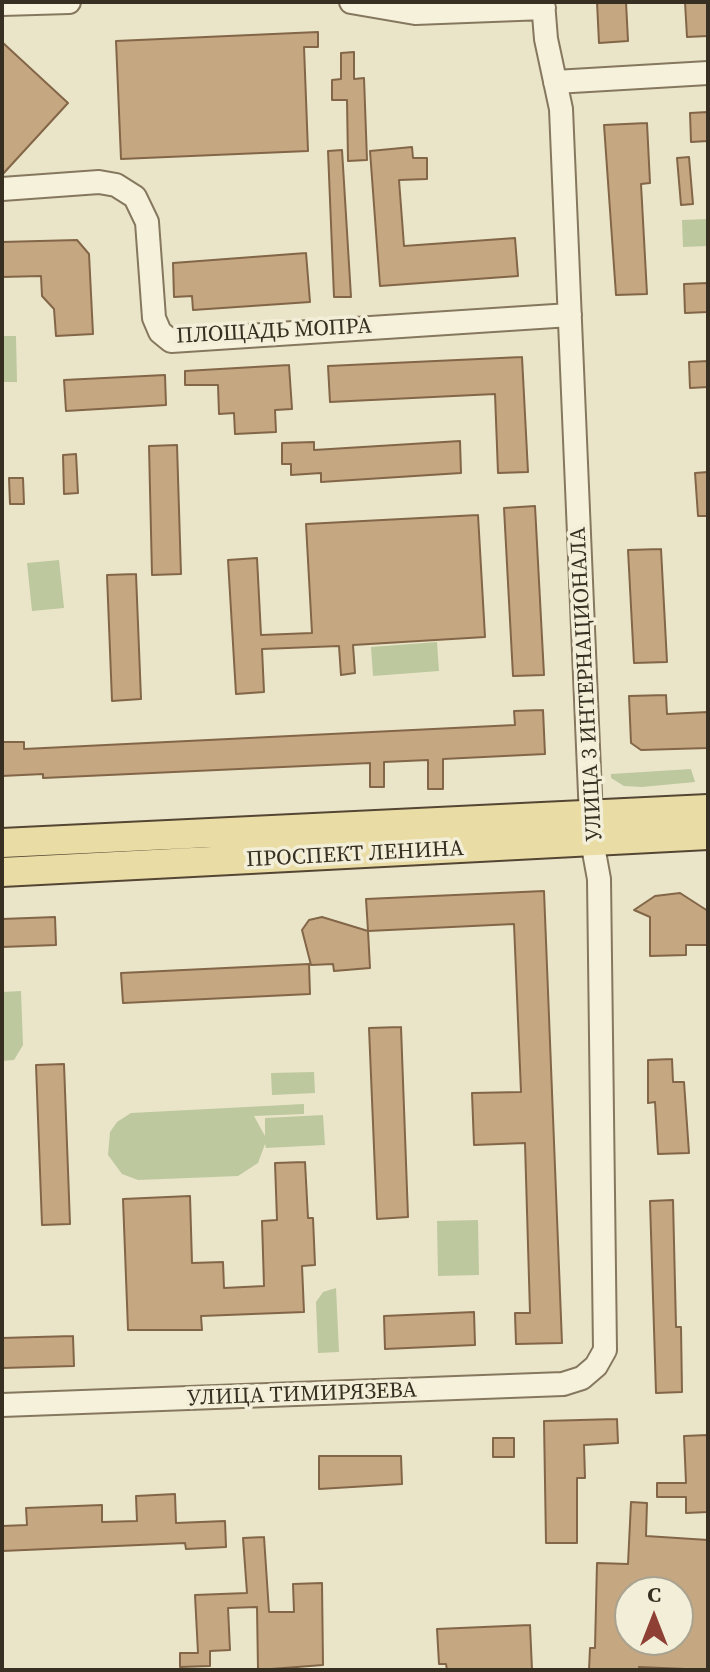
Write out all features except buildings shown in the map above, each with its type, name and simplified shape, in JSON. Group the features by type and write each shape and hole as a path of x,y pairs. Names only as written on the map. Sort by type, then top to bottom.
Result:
{"main road":[{"name":"ПРОСПЕКТ ЛЕНИНА","path":"2,872 591,828 708,809"},
{"name":"ПРОСПЕКТ ЛЕНИНА","path":"2,843 591,828 708,835"}],"street":[{"path":"2,4 69,2"},
{"path":"351,2 415,13 543,5"},
{"name":"УЛИЦА 3 ИНТЕРНАЦИОНАЛА","path":"543,5 546,39 561,109 591,828 599,879 607,1329 605,1350 596,1366"},
{"path":"555,82 708,73"},
{"name":"ПЛОЩАДЬ МОПРА","path":"2,189 99,182 116,185 135,197 147,222 154,318 160,332 171,341 570,315"},
{"name":"УЛИЦА ТИМИРЯЗЕВА","path":"2,1405 563,1384 582,1378 596,1366"}],"green space":[{"path":"708,219 708,246 683,247 682,220"},
{"path":"2,336 16,336 17,382 2,382"},
{"path":"59,560 64,608 32,611 27,563"},
{"path":"437,642 439,671 373,676 371,647"},
{"path":"691,769 695,782 642,787 624,786 611,778 611,774"},
{"path":"21,991 23,1045 14,1060 2,1061 2,992"},
{"path":"314,1072 315,1093 272,1095 271,1073"},
{"path":"304,1104 304,1114 254,1116 265,1136 265,1118 323,1115 325,1145 266,1148 265,1144 258,1163 238,1176 138,1180 122,1174 108,1155 110,1132 117,1122 131,1113"},
{"path":"478,1220 479,1275 438,1276 437,1221"},
{"path":"336,1288 339,1352 318,1353 316,1302 323,1292"}]}
